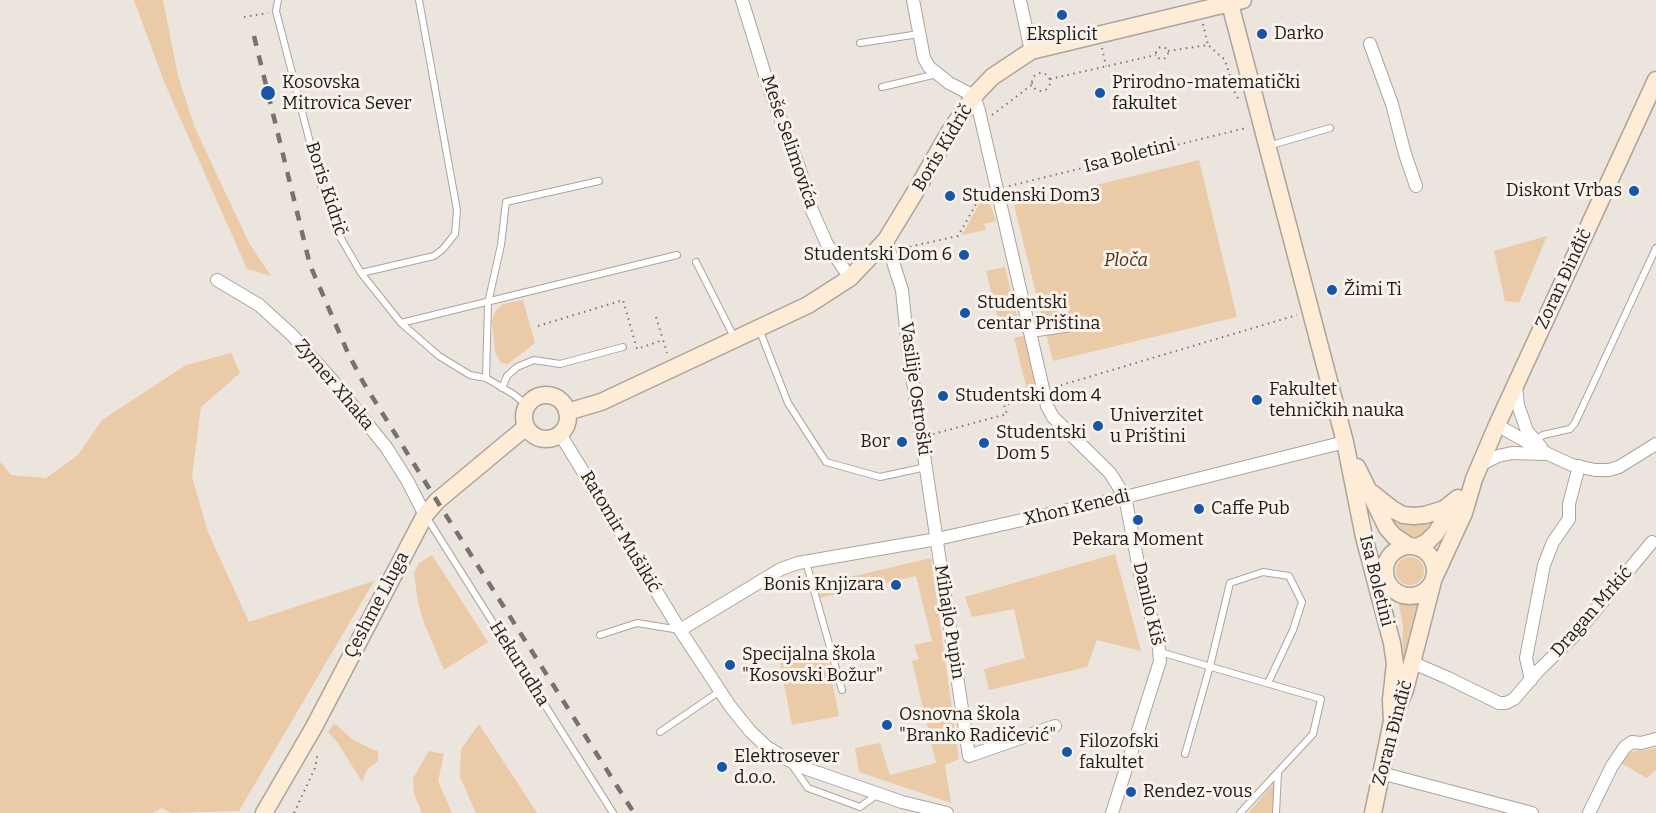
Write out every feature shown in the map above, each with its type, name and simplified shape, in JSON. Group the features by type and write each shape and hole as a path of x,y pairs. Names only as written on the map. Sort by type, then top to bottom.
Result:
{"main road":[{"name":"Boris Kidrič","path":"567,412 601,402 735,340 808,305 850,278 887,246 950,131 974,96 992,77 1031,51 1234,1"},
{"name":"Isa Boletini","path":"1234,1 1259,116 1345,442 1361,491 1364,537 1387,623 1403,663 1391,700 1392,722"},
{"name":"Zoran Đinđič","path":"1403,663 1497,425 1656,80"},
{"path":"551,395 561,401 567,412 567,424 560,434 544,439 534,435 526,427 524,412 527,405 539,396 551,395"},
{"name":"Çeshme Lluga","path":"264,813 314,727 425,515 437,501 526,427"},
{"name":"Zoran Đinđič","path":"1387,580 1389,558 1394,552 1427,542 1436,533 1477,472"},
{"name":"Isa Boletini","path":"1361,491 1394,536 1413,546"},
{"path":"1361,491 1403,515 1414,516 1444,509 1458,498"},
{"path":"1361,491 1381,552 1403,663"},
{"path":"1387,580 1395,592 1411,597 1419,595 1434,580 1433,561 1424,550 1413,546"},
{"name":"Zoran Đinđič","path":"1373,813 1392,722"}],"street":[{"name":"Meše Selimovića","path":"742,0 770,91 799,166 810,206 827,244 850,278"},
{"path":"913,0 924,58 929,67 949,83 974,96 998,187 1047,406 1053,417 1100,462 1119,485 1125,497"},
{"path":"1020,0 1031,51"},
{"path":"1370,44 1392,104 1416,186"},
{"name":"Vasilije Ostroški","path":"887,246 902,290 908,348 937,540"},
{"name":"Zymer Xhaka","path":"217,280 259,305 291,335 332,380 386,447 425,515"},
{"path":"1515,385 1518,405 1527,431 1548,454"},
{"path":"1497,425 1548,454 1595,470 1609,470 1619,466 1656,444"},
{"name":"Ratomir Mušikić","path":"560,434 680,630 720,691 750,731 767,747 788,760 878,794 900,808 947,813"},
{"name":"Xhon Kenedi","path":"680,630 781,569 806,562 937,540 1125,497 1345,442"},
{"path":"1477,472 1498,456 1512,453 1548,454"},
{"name":"Dragan Mrkić","path":"1531,680 1526,658 1544,565 1553,542 1569,519 1569,504 1580,466"},
{"name":"Danilo Kiš","path":"1112,813 1160,661 1160,652 1144,594 1125,497"},
{"name":"Mihajlo Pupin","path":"937,540 969,756 1055,726"},
{"name":"Dragan Mrkić","path":"1403,663 1448,678 1499,703 1506,703 1514,699 1575,635 1652,542"},
{"path":"1589,813 1612,766 1625,747 1632,742 1641,743 1656,739"},
{"path":"1381,773 1532,813"}],"lane":[{"path":"276,11 278,0"},
{"path":"361,273 434,256 443,249 454,234 457,210 419,0"},
{"name":"Boris Kidrič","path":"276,11 322,189 339,235 361,273 401,323 439,356 470,375 486,378 527,405"},
{"path":"860,43 920,34"},
{"path":"882,87 937,74"},
{"path":"1267,146 1330,128"},
{"path":"486,378 488,303 501,245 507,202 599,181"},
{"path":"1535,440 1543,435 1570,429 1575,423 1656,248"},
{"path":"401,323 677,255"},
{"path":"696,262 735,340"},
{"path":"1030,334 1078,327"},
{"path":"758,329 788,403 826,462 880,477 926,467"},
{"path":"502,388 507,376 517,367 534,360 560,364 623,347"},
{"name":"Hekurudha","path":"425,515 613,813"},
{"path":"806,562 842,690"},
{"path":"1185,754 1230,583 1263,572 1289,576 1302,602 1293,630 1268,683"},
{"path":"600,635 637,623 680,630"},
{"path":"1160,652 1322,699 1313,734 1240,813"},
{"path":"660,732 720,691"},
{"name":"Ratomir Mušikić","path":"788,760 808,788 828,796 860,807 878,794"},
{"path":"1276,813 1278,772"}],"path":[{"path":"244,17 276,11"},
{"path":"1200,11 1208,45 1224,59 1234,92 1240,101 1259,116"},
{"path":"1156,55 1157,49 1161,47 1168,51 1208,45"},
{"path":"1156,55 1163,60 1167,57 1168,51"},
{"path":"1050,79 1156,55"},
{"path":"1040,73 1050,79 1049,87 1044,90 1036,89 1033,84 1033,78 1040,73"},
{"path":"982,121 1033,84"},
{"name":"Isa Boletini","path":"998,187 1259,116"},
{"path":"887,246 958,236 984,190 998,187"},
{"path":"538,326 623,300 637,348 664,342 656,317"},
{"path":"921,437 1007,414 1004,405 1311,311"},
{"path":"998,329 1012,325"},
{"path":"294,813 315,768 319,747 314,727"}],"green space":[{"path":"134,0 163,0 178,76 195,128 249,243 271,276 247,269 165,84"},
{"name":"Ploča","path":"1199,160 1237,317 1053,361 1014,205"},
{"path":"986,192 996,221 984,224 986,230 962,235"},
{"path":"1547,236 1519,303 1505,301 1494,251"},
{"path":"1005,267 1017,316 998,320 986,271"},
{"path":"523,300 535,343 508,364 501,363 495,352 492,320 496,310 503,304"},
{"path":"1027,335 1039,390 1027,390 1014,338"},
{"path":"231,353 240,373 201,407 192,477 208,532 249,622 374,581 239,811 171,813 162,808 153,813 0,813 0,462 11,475 46,478 78,455 102,420 186,365"},
{"path":"1386,510 1441,518 1419,539 1411,540 1393,529"},
{"path":"1115,554 1141,651 1097,640 1087,667 989,690 984,669 1025,658 1014,609 972,617 965,597"},
{"path":"432,555 488,642 444,670 424,623 418,603 414,573 419,563"},
{"path":"1410,557 1420,561 1424,571 1420,581 1410,585 1400,581 1396,571 1400,561"},
{"path":"931,558 959,759 945,765 951,803 859,772 855,748 880,743 890,775 936,763 912,661 919,659 914,645 932,641 916,576 820,598 816,585"},
{"path":"1398,601 1422,602 1407,666 1402,664 1403,625"},
{"path":"826,650 839,716 792,725 779,659"},
{"path":"334,723 352,739 378,751 378,761 367,770 362,782 338,743 328,732"},
{"path":"479,724 537,813 476,813 460,777 461,749"},
{"path":"1656,748 1656,770 1647,778 1621,763 1631,752"},
{"path":"429,751 444,754 438,781 452,813 422,813 414,794 413,778"},
{"path":"1274,783 1273,813 1248,813"}],"railway":[{"path":"254,36 310,265 348,353 363,382 634,813"}],"place":[{"name":"Eksplicit","path":"1062,15"},
{"name":"Darko","path":"1262,34"},
{"name":"Kosovska Mitrovica Sever","path":"268,93"},
{"name":"Prirodno-matematički fakultet","path":"1100,93"},
{"name":"Diskont Vrbas","path":"1634,191"},
{"name":"Studenski Dom3","path":"950,196"},
{"name":"Studentski Dom 6","path":"964,255"},
{"name":"Žimi Ti","path":"1332,290"},
{"name":"Studentski centar Priština","path":"965,313"},
{"name":"Studentski dom 4","path":"943,396"},
{"name":"Fakultet tehničkih nauka","path":"1257,400"},
{"name":"Univerzitet u Prištini","path":"1098,426"},
{"name":"Bor","path":"902,442"},
{"name":"Studentski Dom 5","path":"984,443"},
{"name":"Caffe Pub","path":"1199,509"},
{"name":"Pekara Moment","path":"1138,520"},
{"name":"Bonis Knjizara","path":"896,585"},
{"name":"Specijalna škola \"Kosovski Božur\"","path":"730,665"},
{"name":"Osnovna škola \"Branko Radičević\"","path":"887,725"},
{"name":"Filozofski fakultet","path":"1067,752"},
{"name":"Elektrosever d.o.o.","path":"722,767"},
{"name":"Rendez-vous","path":"1131,792"}]}
